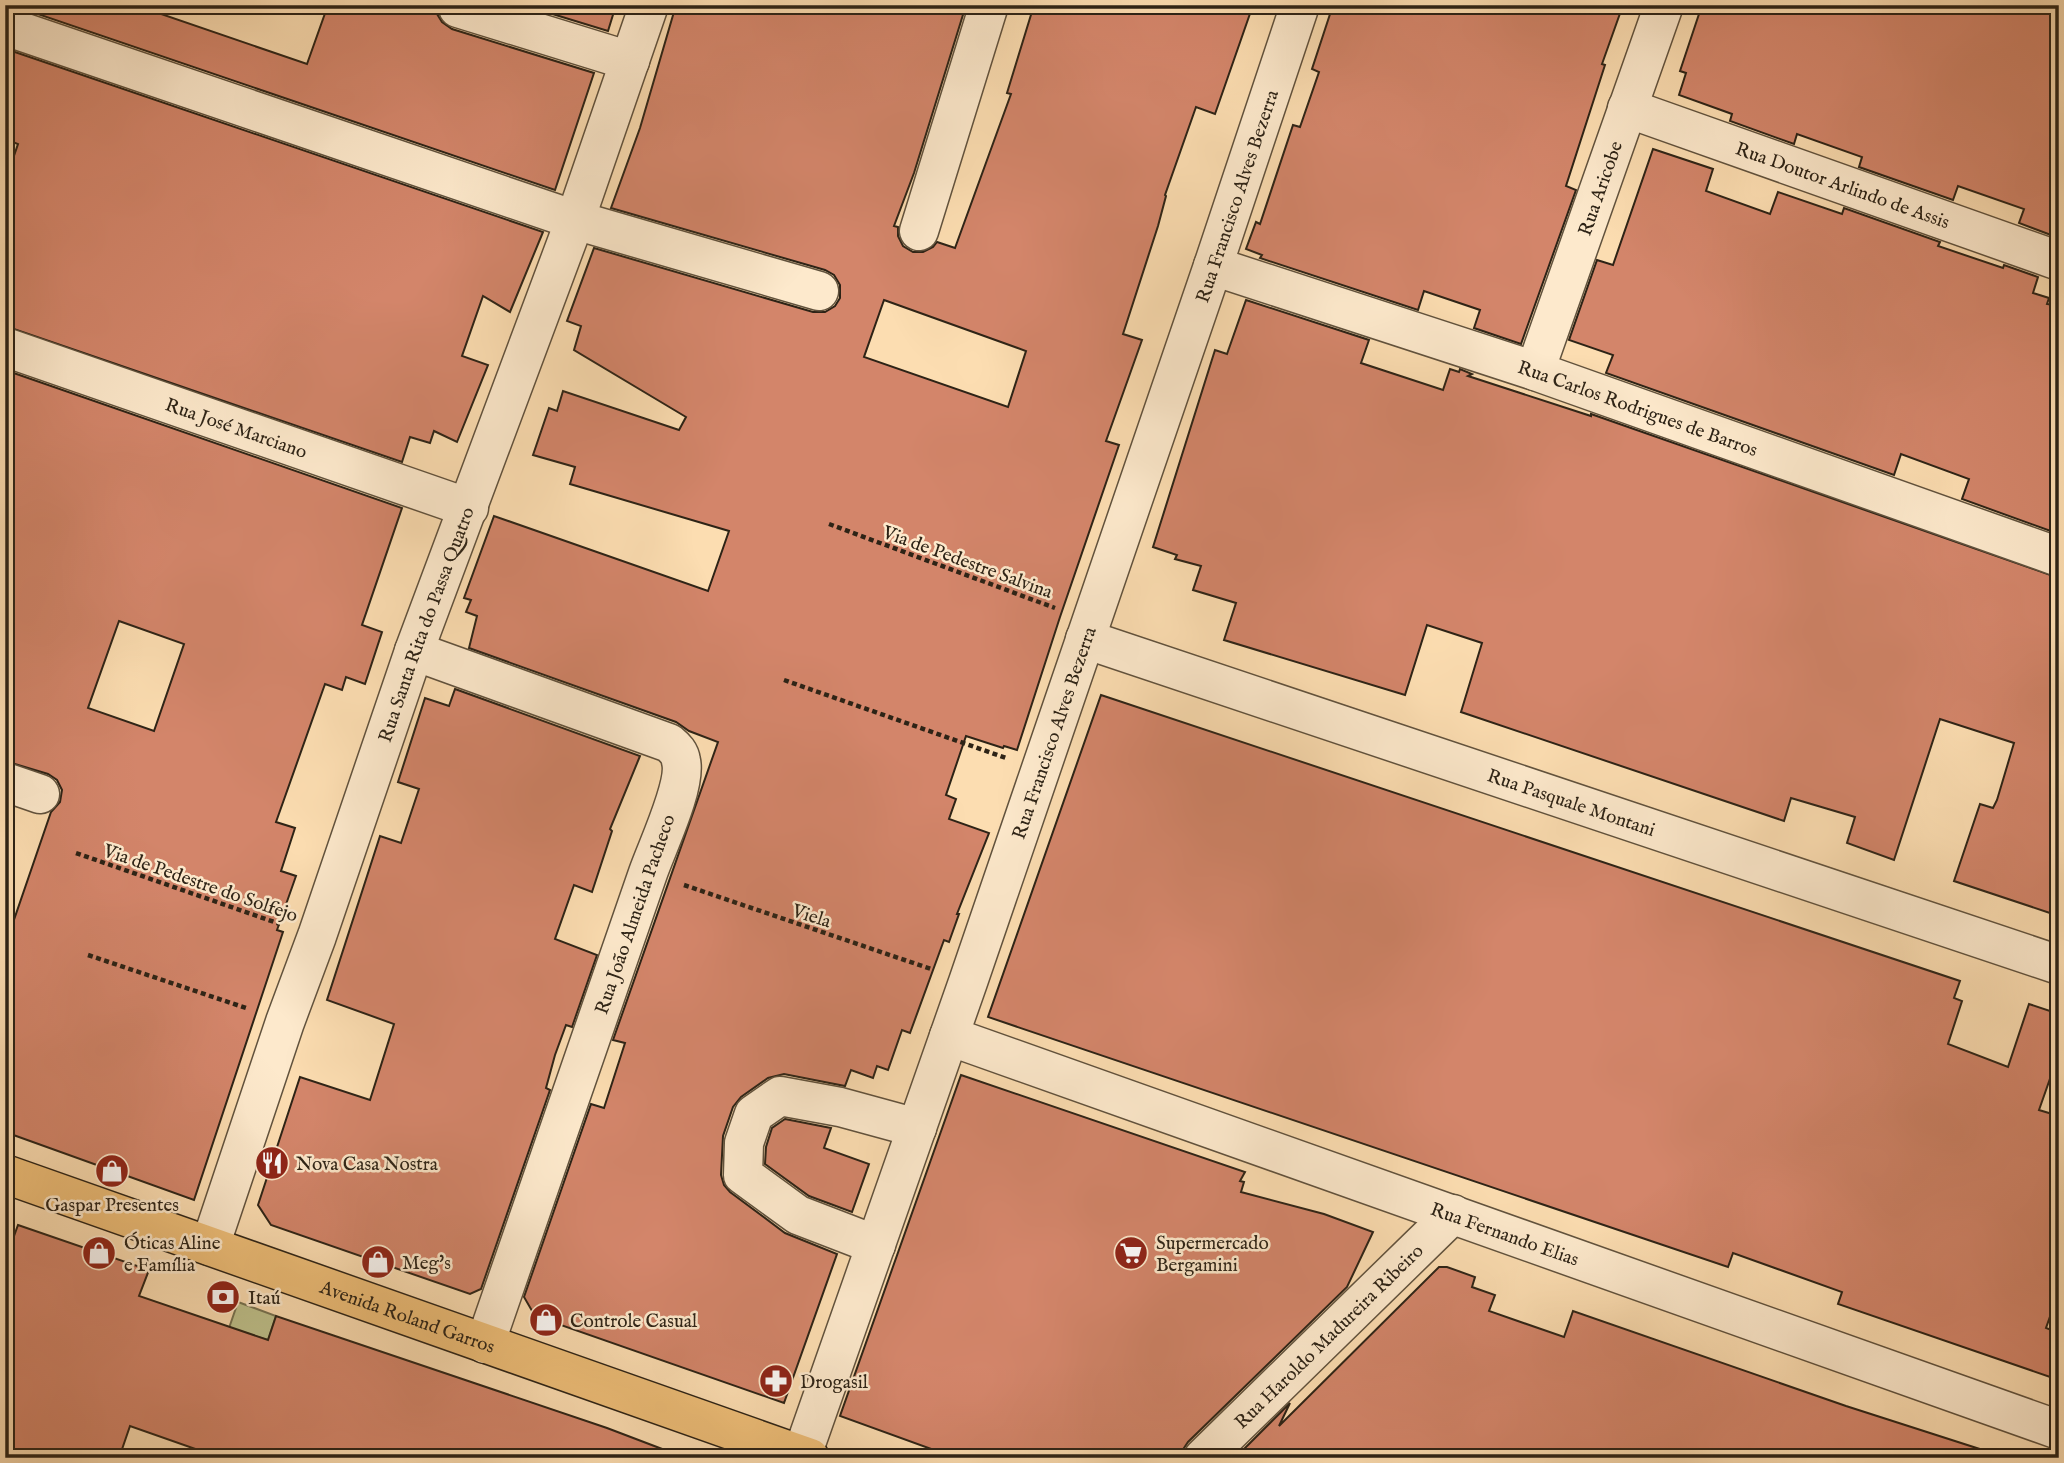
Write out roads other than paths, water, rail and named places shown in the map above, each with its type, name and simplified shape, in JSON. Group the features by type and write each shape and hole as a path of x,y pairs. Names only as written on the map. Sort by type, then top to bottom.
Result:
{"main road":[{"name":"Avenida Roland Garros","path":"5,1174 804,1457"}],"street":[{"name":"Rua Santa Rita do Passa Quatro","path":"210,1247 414,651 576,220 649,5"},
{"path":"919,232 989,5"},
{"name":"Rua Francisco Alves Bezerra","path":"804,1457 1300,5"},
{"name":"Rua Aricobe","path":"1535,371 1664,5"},
{"path":"458,8 630,61"},
{"path":"5,26 576,220 819,291"},
{"name":"Rua Doutor Arlindo de Assis","path":"1627,108 2059,261"},
{"name":"Rua Carlos Rodrigues de Barros","path":"1213,266 1535,371 2059,557"},
{"name":"Rua José Marciano","path":"5,347 469,508"},
{"name":"Rua Pasquale Montani","path":"1085,639 2059,965"},
{"name":"Rua João Almeida Pacheco","path":"414,651 669,743 681,758 682,770 676,796 485,1344"},
{"name":"Rua Fernando Elias","path":"949,1036 2059,1430"},
{"path":"876,1245 798,1215 743,1175 744,1143 754,1114 780,1096 841,1107 917,1128"},
{"name":"Rua Haroldo Madureira Ribeiro","path":"1203,1458 1453,1214"}],"place":[{"name":"Nova Casa Nostra","path":"272,1163"},
{"name":"Gaspar Presentes","path":"112,1171"},
{"name":"Óticas Aline e Família","path":"99,1253"},
{"name":"Supermercado Bergamini","path":"1131,1253"},
{"name":"Meg's","path":"378,1262"},
{"name":"Itaú","path":"223,1297"},
{"name":"Controle Casual","path":"546,1320"},
{"name":"Drogasil","path":"776,1381"}]}
